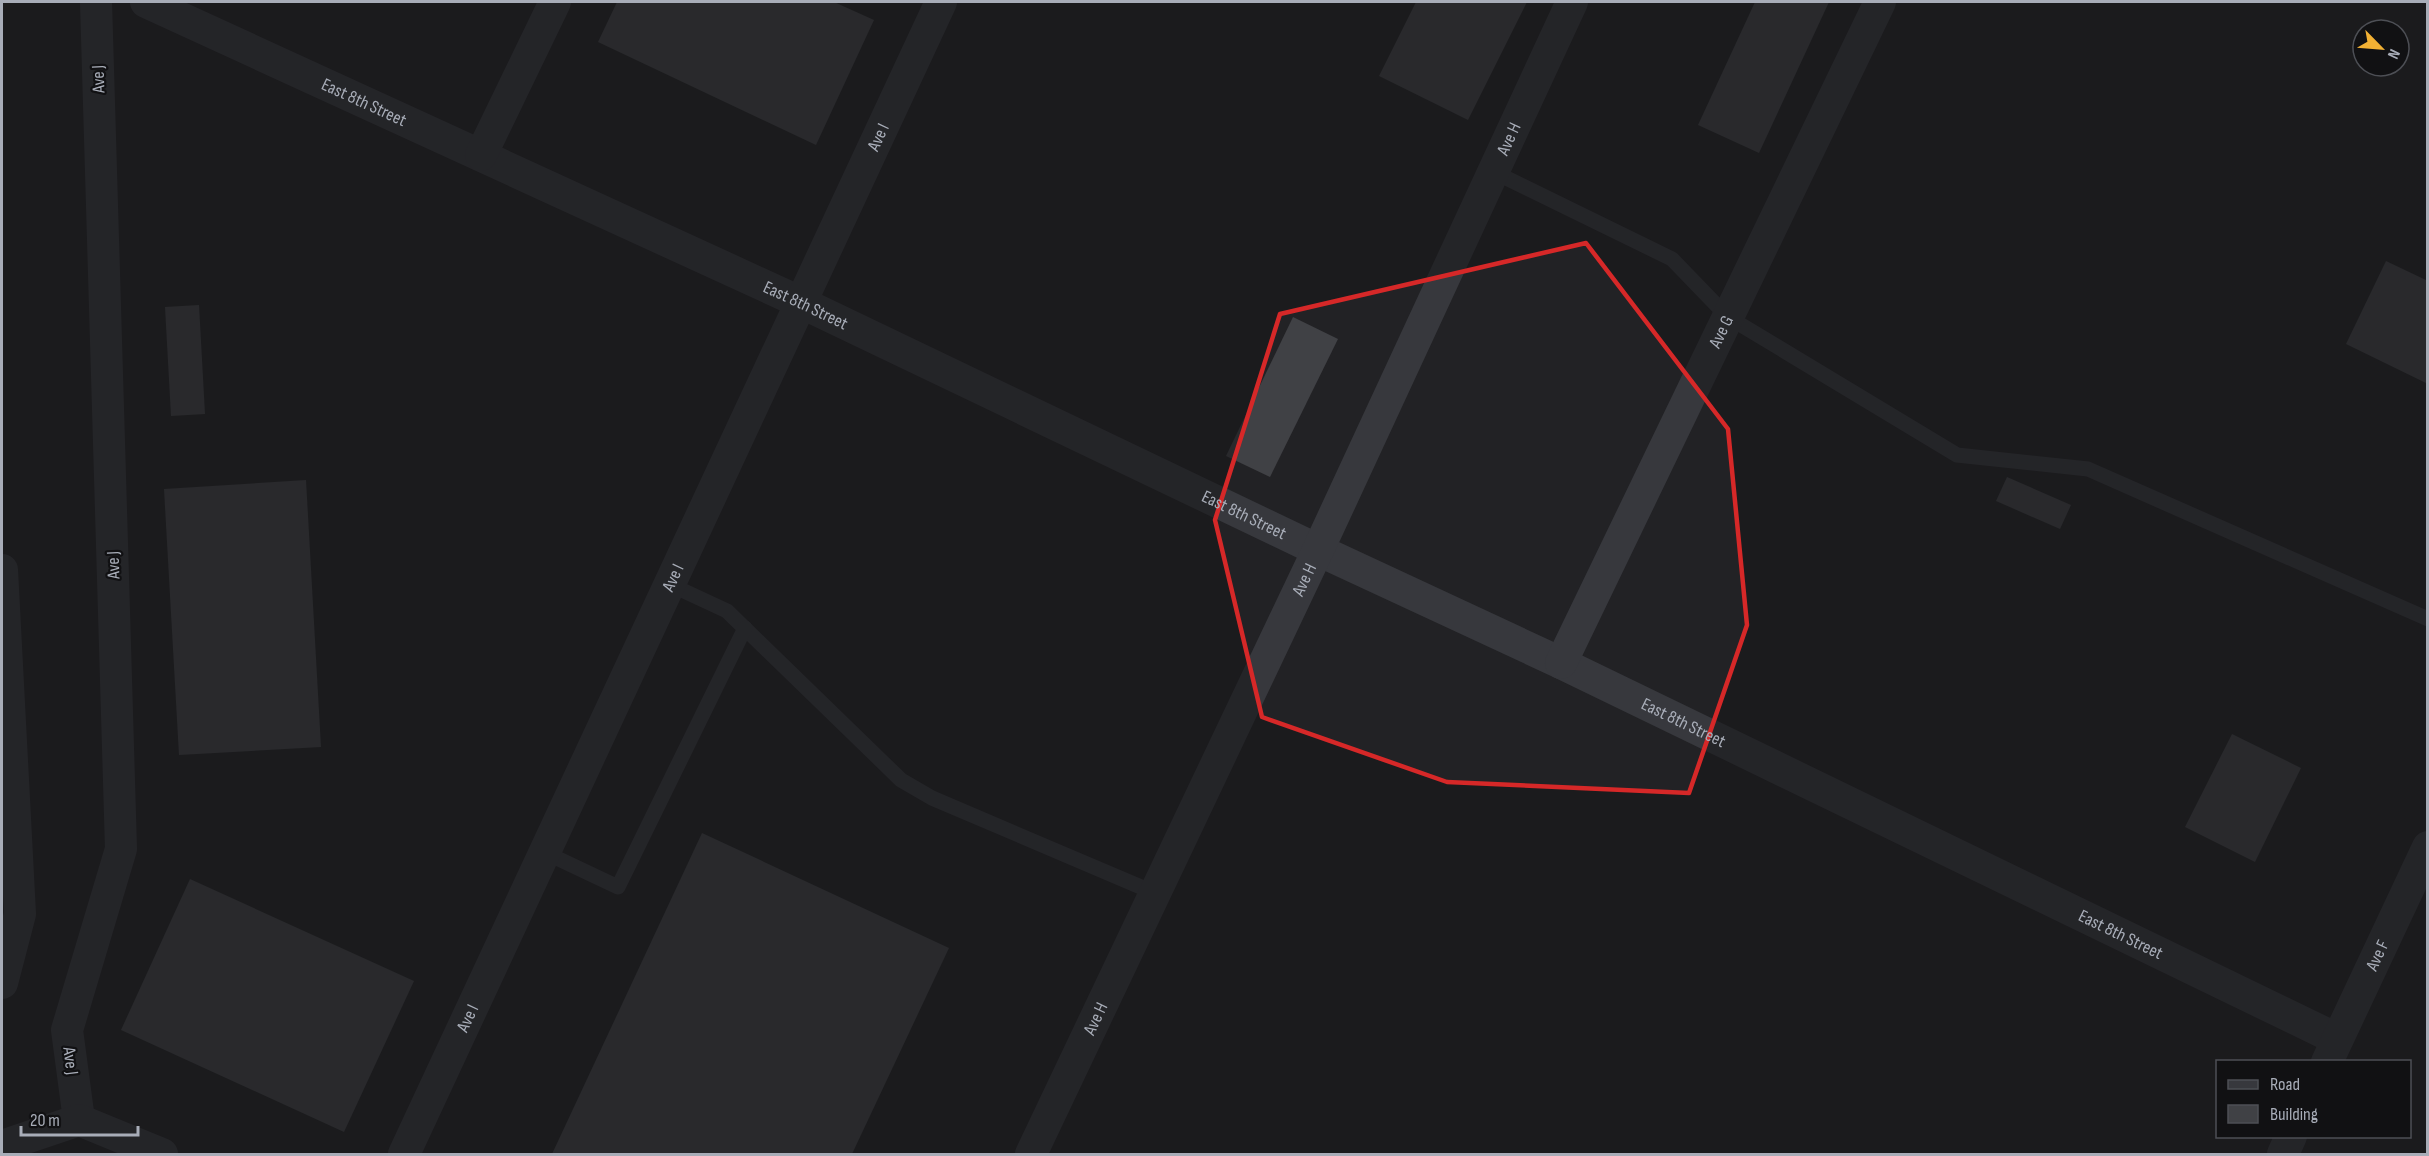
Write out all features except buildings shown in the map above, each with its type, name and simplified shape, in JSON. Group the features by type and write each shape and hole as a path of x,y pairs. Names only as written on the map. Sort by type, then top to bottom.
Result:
{"street":[{"name":"Ave J","path":"79,1120 67,1030 121,849 96,2"},
{"name":"East 8th Street","path":"146,2 800,302 1318,550 1561,663 2332,1050"},
{"path":"482,155 555,2"},
{"name":"Ave I","path":"404,1155 941,2"},
{"name":"Ave H","path":"1031,1155 1318,550 1572,2"},
{"name":"Ave G","path":"1561,663 1880,2"},
{"path":"2,570 20,914 2,983"},
{"name":"Ave F","path":"2332,1050 2427,847"},
{"path":"2,1146 79,1120 162,1155"},
{"path":"2283,1155 2291,1138"}],"lane":[{"path":"1494,172 1672,259 1728,317 1957,455 2088,469 2427,619"},
{"path":"669,584 727,611 900,780 932,798 1155,893"},
{"path":"544,852 618,887 744,628"}],"highlighted area":[{"path":"1586,243 1728,429 1747,625 1689,793 1447,782 1262,717 1215,520 1280,314"}],"shaded area":[{"path":"2,2 2427,2 2427,1154 2,1154"}]}
